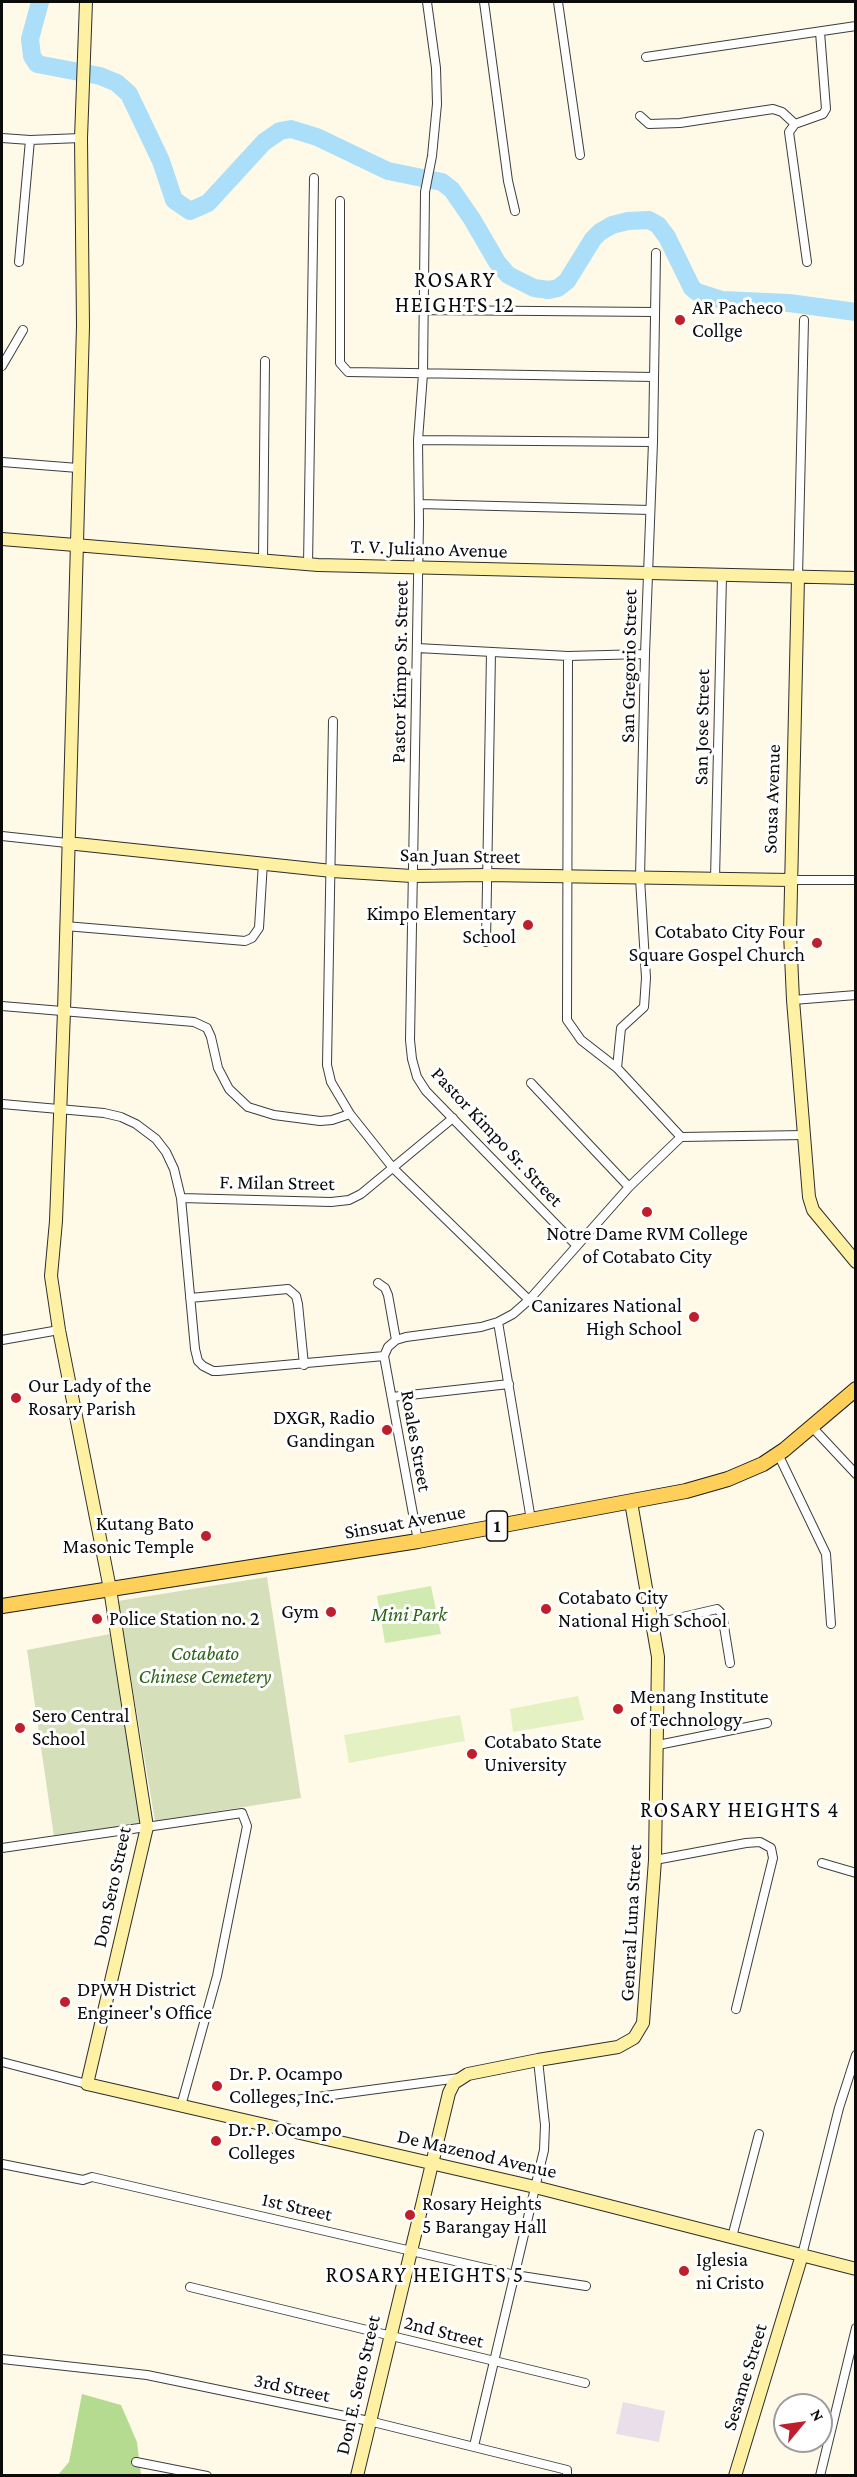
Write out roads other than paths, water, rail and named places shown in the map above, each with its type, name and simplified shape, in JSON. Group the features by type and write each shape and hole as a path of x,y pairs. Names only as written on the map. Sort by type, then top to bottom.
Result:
{"main road":[{"name":"Sinsuat Avenue","path":"2,1606 418,1541 686,1491 728,1479 778,1454 855,1389"}],"street":[{"name":"Don Sero Street","path":"86,2 81,138 83,288 64,1011 51,1276 59,1330 110,1589 147,1827 87,2084"},
{"name":"Pastor Kimpo Sr. Street","path":"428,2 436,68 437,104 432,156 425,192 423,374 418,440 419,504 410,1041 412,1059 417,1077 426,1091 576,1245"},
{"path":"484,2 508,181 515,212"},
{"path":"558,2 580,155"},
{"path":"646,57 855,26"},
{"path":"807,262 789,132 795,124 823,114 826,109 820,32"},
{"path":"640,116 650,124 680,123 772,109 782,112 795,124"},
{"path":"2,138 30,140 81,138"},
{"path":"19,262 30,140"},
{"path":"308,565 314,178"},
{"path":"340,201 340,363 344,368 353,373 654,377"},
{"name":"San Gregorio Street","path":"617,1068 621,1028 641,1010 645,1001 646,978 640,878 647,574 653,442 656,253"},
{"path":"422,310 656,312"},
{"name":"Sousa Avenue","path":"804,320 790,880 793,1000 809,1197 813,1210 855,1262"},
{"path":"2,366 23,330"},
{"path":"263,561 265,361"},
{"path":"418,440 653,442"},
{"path":"2,462 78,468"},
{"path":"419,504 650,510"},
{"name":"T. V. Juliano Avenue","path":"2,540 308,565 855,578"},
{"name":"San Jose Street","path":"715,879 722,576"},
{"path":"417,648 568,656 645,654"},
{"path":"486,942 491,652"},
{"path":"568,656 567,1020 581,1040 617,1068 681,1137"},
{"path":"333,721 327,1065 338,1096 393,1168 529,1300"},
{"path":"2,836 67,843"},
{"name":"San Juan Street","path":"67,843 332,871 412,876 855,880"},
{"path":"65,926 245,941 252,938 259,928 263,862"},
{"path":"793,1000 855,995"},
{"path":"2,1006 194,1022 207,1028 218,1068 229,1089 248,1107 274,1115 320,1120 332,1120 350,1114"},
{"path":"531,1083 629,1187"},
{"path":"2,1104 104,1113 136,1124 156,1139 166,1152 174,1169 181,1198 198,1361 213,1371 304,1365 384,1356 388,1347 396,1340 498,1322 513,1314 529,1300 629,1187 681,1137 804,1135"},
{"name":"F. Milan Street","path":"181,1198 331,1202 348,1200 361,1194 453,1118"},
{"path":"378,1283 385,1288 388,1295 396,1340"},
{"path":"190,1298 288,1289 296,1296 298,1304 304,1365"},
{"path":"498,1322 531,1520"},
{"path":"2,1340 59,1330"},
{"name":"Roales Street","path":"384,1356 418,1541"},
{"path":"392,1397 508,1384"},
{"path":"812,1427 855,1474"},
{"path":"778,1454 826,1554 831,1624"},
{"name":"General Luna Street","path":"460,2078 538,2060 618,2047 627,2043 639,2032 645,2011 655,1860 658,1657 631,1502"},
{"path":"652,1624 717,1609 722,1614 730,1664"},
{"path":"658,1745 767,1723"},
{"path":"2,1848 242,1813 247,1826 217,1976 182,2106"},
{"path":"655,1860 747,1843 760,1842 771,1848 773,1857 736,2008"},
{"path":"822,1863 855,1873"},
{"path":"802,2254 839,2108 855,2055"},
{"path":"474,2446 544,2150 538,2060"},
{"path":"2,2062 87,2084"},
{"path":"295,2100 460,2078"},
{"path":"432,2163 449,2093 460,2078"},
{"name":"De Mazenod Avenue","path":"87,2084 535,2187 855,2269"},
{"path":"732,2237 759,2134"},
{"name":"Don E. Sero Street","path":"357,2475 432,2163"},
{"name":"1st Street","path":"2,2164 83,2180 92,2177 515,2275 586,2286"},
{"name":"Sesame Street","path":"735,2475 802,2254"},
{"name":"2nd Street","path":"190,2287 585,2383"},
{"path":"820,2475 855,2328"},
{"name":"3rd Street","path":"2,2359 147,2375 369,2421 567,2470 567,2475"},
{"path":"136,2462 207,2475"}],"waterway":[{"path":"40,2 30,39 32,56 37,64 100,76 117,83 129,94 161,161 174,200 190,211 208,203 264,142 280,131 291,129 317,137 388,171 442,182 452,190 497,262 508,275 534,288 549,290 558,288 567,281 593,239 600,232 612,225 628,221 649,220 658,225 667,237 692,288 697,292 722,300 789,303 856,312"}],"place":[{"name":"AR Pacheco Collge","path":"680,320"},
{"name":"Kimpo Elementary School","path":"528,925"},
{"name":"Cotabato City Four Square Gospel Church","path":"817,943"},
{"name":"Notre Dame RVM College of Cotabato City","path":"647,1212"},
{"name":"Canizares National High School","path":"694,1317"},
{"name":"Our Lady of the Rosary Parish","path":"16,1398"},
{"name":"DXGR, Radio Gandingan","path":"387,1430"},
{"name":"Kutang Bato Masonic Temple","path":"206,1536"},
{"name":"Cotabato City National High School","path":"546,1609"},
{"name":"Gym","path":"331,1612"},
{"name":"Police Station no. 2","path":"97,1619"},
{"name":"Menang Institute of Technology","path":"618,1709"},
{"name":"Sero Central School","path":"20,1728"},
{"name":"Cotabato State University","path":"472,1754"},
{"name":"DPWH District Engineer's Office","path":"65,2002"},
{"name":"Dr. P. Ocampo Colleges, Inc.","path":"217,2086"},
{"name":"Dr. P. Ocampo Colleges","path":"216,2141"},
{"name":"Rosary Heights 5 Barangay Hall","path":"410,2215"},
{"name":"Iglesia ni Cristo","path":"684,2271"}],"district":[{"name":"ROSARY HEIGHTS 12","path":"455,292"},
{"name":"ROSARY HEIGHTS 4","path":"740,1810"},
{"name":"ROSARY HEIGHTS 5","path":"425,2275"}],"park label":[{"name":"Mini Park","path":"409,1615"},
{"name":"Cotabato Chinese Cemetery","path":"205,1666"}]}
